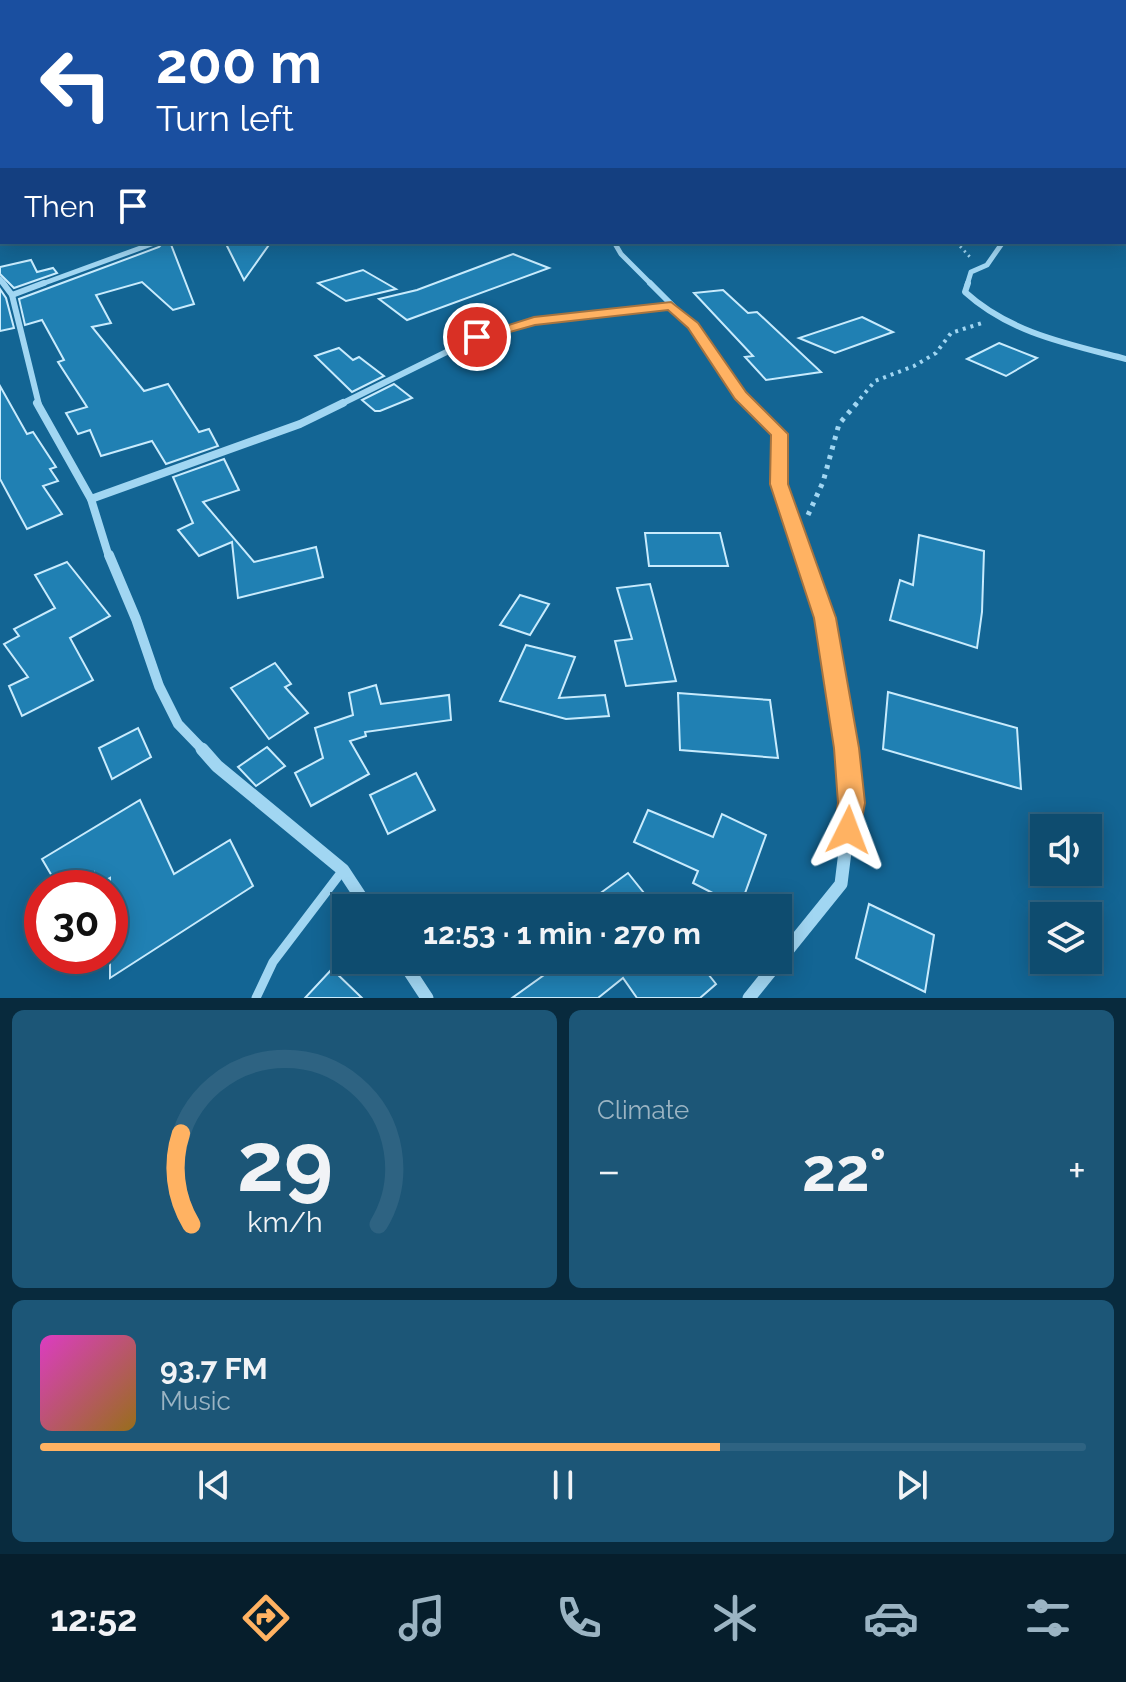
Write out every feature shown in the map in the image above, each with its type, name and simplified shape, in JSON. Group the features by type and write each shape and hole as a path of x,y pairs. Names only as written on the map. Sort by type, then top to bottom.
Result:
{"street":[{"path":"12,295 152,244"},
{"path":"615,244 621,254 693,326 741,395 779,434 779,484 825,618 846,748 851,803 841,884 749,998"},
{"path":"1002,244 992,261 971,272 965,292 981,309 1015,325 1126,359"},
{"path":"0,279 12,295 37,402 91,499 112,566 136,619 159,686 178,724 217,766 343,870 359,894"},
{"path":"91,499 300,424 477,337 534,321 671,306"},
{"path":"411,974 427,998"}],"lane":[{"path":"256,998 273,962 343,870"}],"path":[{"path":"797,538 823,482 839,424 875,381 914,366 936,353 951,333 980,323 1015,325"}],"building":[{"path":"171,244 194,304 173,310 142,282 96,295 111,323 92,327 144,391 168,384 199,432 209,429 218,446 166,464 152,441 101,456 90,430 78,434 66,413 87,407 58,362 64,360 42,320 25,325 19,299"},
{"path":"226,244 270,244 244,280"},
{"path":"513,254 549,268 407,320 379,299 417,290"},
{"path":"31,260 37,272 53,268 57,273 14,288 0,274 0,267"},
{"path":"363,270 396,289 346,301 318,283"},
{"path":"0,289 6,298 14,328 0,331"},
{"path":"723,290 748,313 757,312 821,372 766,380 745,357 753,356 694,293"},
{"path":"862,317 893,332 835,353 799,338"},
{"path":"999,343 1037,358 1006,376 967,359"},
{"path":"339,348 353,360 359,357 384,376 352,392 315,356"},
{"path":"394,384 412,398 380,411 375,411 362,400"},
{"path":"0,386 27,434 33,432 56,467 50,469 58,481 43,486 62,514 27,529 0,479"},
{"path":"224,459 239,490 203,502 254,562 316,547 323,577 238,598 232,542 199,556 178,530 193,523 173,477"},
{"path":"645,533 720,533 728,566 649,566"},
{"path":"919,535 984,551 977,648 890,620 900,580 913,585"},
{"path":"67,562 110,616 70,638 93,680 22,716 9,686 28,677 4,644 19,636 14,629 55,608 35,575"},
{"path":"650,584 676,681 626,686 615,641 632,639 617,588"},
{"path":"520,595 549,604 530,635 500,625"},
{"path":"526,645 575,657 559,698 605,695 609,716 566,719 500,701"},
{"path":"275,663 291,684 285,687 308,713 269,739 231,688"},
{"path":"376,685 381,704 449,695 451,720 365,732 366,736 350,741 369,774 311,806 295,773 323,758 315,728 353,715 349,693"},
{"path":"888,692 1017,728 1021,789 883,749"},
{"path":"678,693 770,700 778,758 680,750"},
{"path":"138,728 151,757 112,779 99,748"},
{"path":"267,747 285,766 256,786 238,767"},
{"path":"416,773 435,810 388,834 370,795"},
{"path":"140,800 174,874 230,840 253,886 128,966 128,870 48,870 42,859"},
{"path":"648,810 713,837 722,814 766,835 745,894 715,894 693,883 698,871 634,842"},
{"path":"628,873 645,894 599,894"},
{"path":"869,904 934,935 925,992 856,958"},
{"path":"332,969 332,974 337,974 362,998 305,998"},
{"path":"545,974 708,974 716,984 700,998 637,998 623,978 598,998 512,998"}],"route":[{"path":"477,337 534,321 671,306 693,326 741,395 779,434 779,484 825,618 846,748 851,803 848,830"}]}
